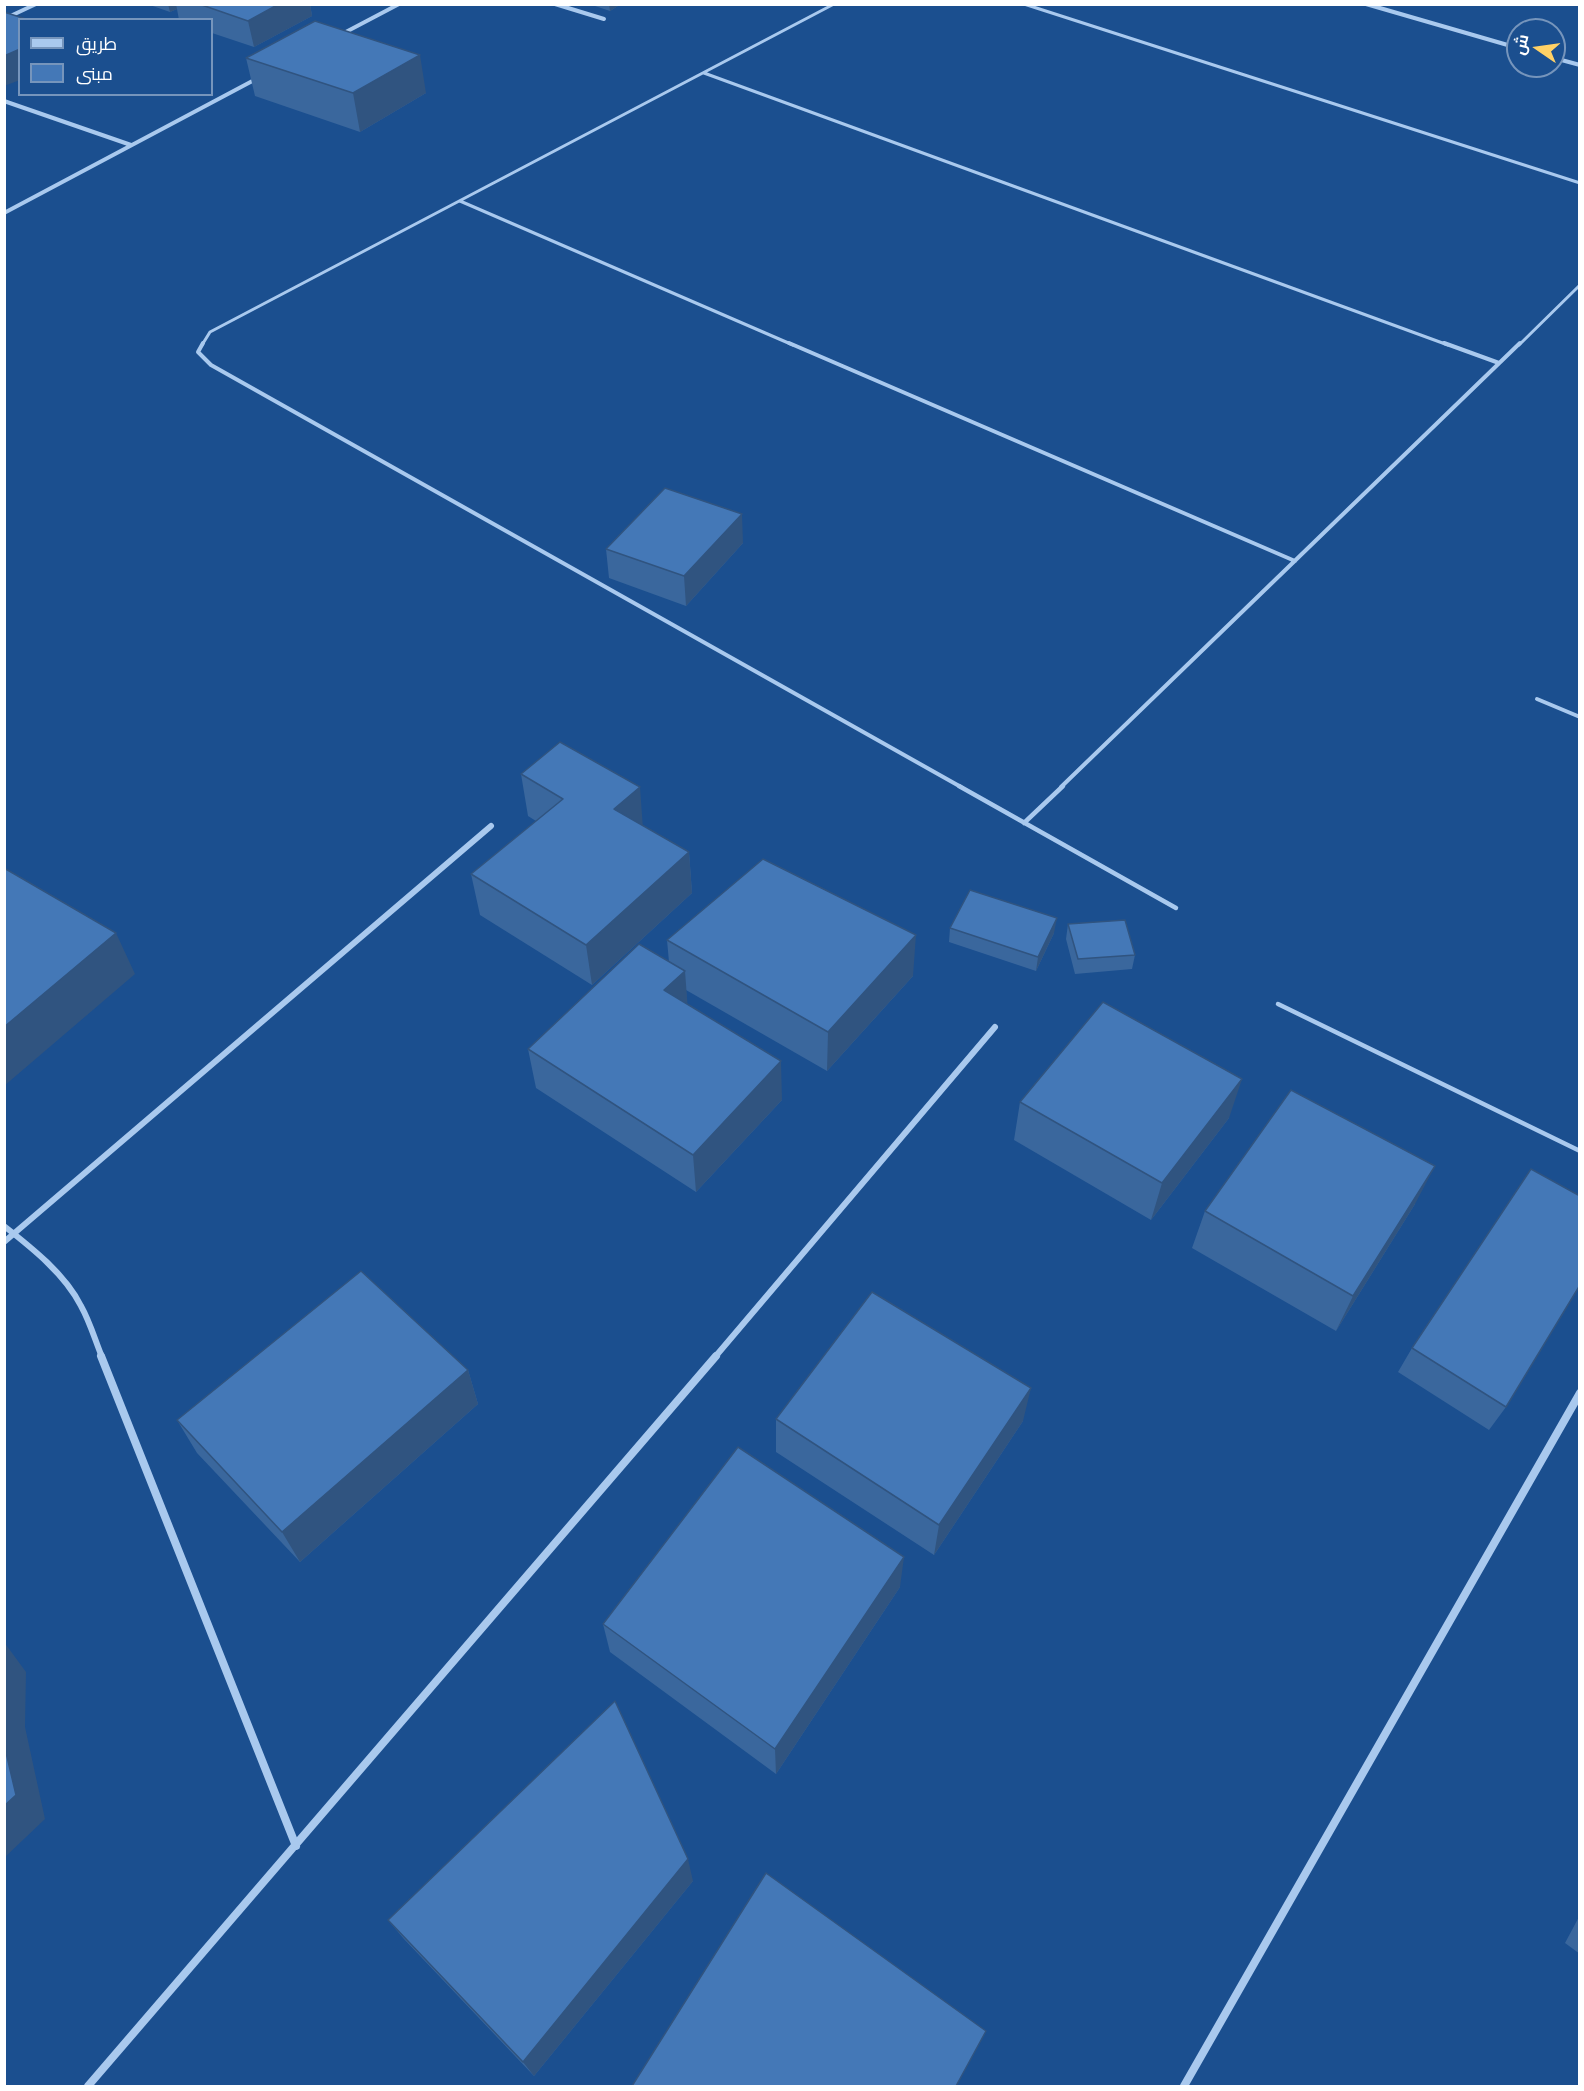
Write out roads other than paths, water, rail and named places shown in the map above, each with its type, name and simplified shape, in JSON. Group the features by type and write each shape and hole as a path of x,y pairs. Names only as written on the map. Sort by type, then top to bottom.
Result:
{"street":[{"path":"4,19 36,4"},
{"path":"340,36 399,4"},
{"path":"555,4 604,19"},
{"path":"1366,4 1506,45"},
{"path":"4,213 268,73"},
{"path":"4,101 131,145"},
{"path":"4,1242 491,826"},
{"path":"88,2086 296,1846 995,1027"},
{"path":"4,1226 47,1261 81,1305 296,1846"},
{"path":"1184,2086 1580,1393"}],"lane":[{"path":"834,4 210,332 198,352 211,365 1176,909"},
{"path":"1024,4 1580,183"},
{"path":"704,73 1499,363"},
{"path":"460,201 1295,561"},
{"path":"1024,823 1580,285"},
{"path":"1537,699 1580,717"},
{"path":"1278,1004 1580,1151"}]}
